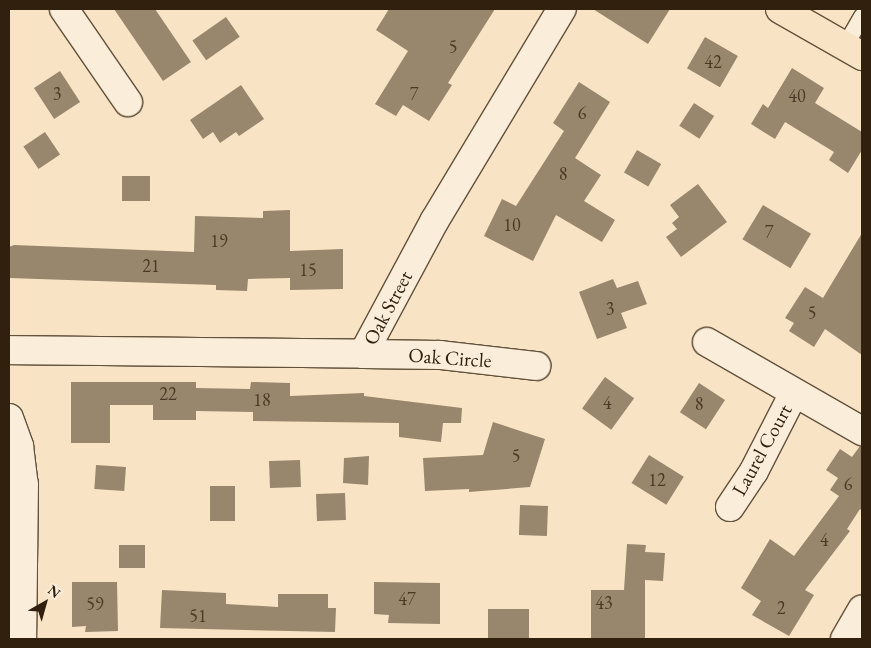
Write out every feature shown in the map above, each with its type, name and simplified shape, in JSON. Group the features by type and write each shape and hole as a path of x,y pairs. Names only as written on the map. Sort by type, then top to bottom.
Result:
{"main road":[{"path":"780,9 854,51"}],"street":[{"path":"64,9 128,102"},
{"name":"Oak Street","path":"9,350 363,354 435,220 562,9"},
{"name":"Laurel Court","path":"708,342 862,431"},
{"name":"Oak Circle","path":"363,354 440,355 536,366"},
{"name":"Laurel Court","path":"730,507 754,471 794,393"},
{"path":"9,418 19,446 24,484 22,639"},
{"path":"845,639 862,610"}],"lane":[{"path":"854,51 862,16"}],"building":[{"path":"114,9 155,9 191,62 163,81"},
{"path":"389,9 495,9 448,83 452,85 429,121 403,105 396,116 375,104 408,51 376,30"},
{"path":"593,9 670,9 648,44"},
{"path":"226,17 240,37 206,60 192,41"},
{"path":"705,37 738,56 720,87 687,68"},
{"path":"792,68 824,88 815,103 862,132 862,150 848,173 829,160 834,152 785,122 775,139 751,124 763,104 768,108"},
{"path":"60,71 80,102 54,119 34,88"},
{"path":"579,82 610,102 575,158 601,175 584,201 615,220 602,242 556,215 533,261 484,236 502,199 516,206 564,131 553,123"},
{"path":"241,85 264,119 239,136 236,132 220,143 213,132 203,139 190,120"},
{"path":"694,103 714,116 699,139 679,126"},
{"path":"45,132 60,154 39,169 23,147"},
{"path":"637,150 661,164 648,187 624,173"},
{"path":"122,176 150,176 150,201 122,201"},
{"path":"698,184 727,222 681,257 666,237 677,229 672,223 679,217 670,205"},
{"path":"763,205 811,234 790,268 742,239"},
{"path":"290,210 290,251 343,249 343,289 290,290 290,278 248,279 247,291 216,290 216,285 9,278 9,247 14,245 194,252 195,216 263,218 263,211"},
{"path":"862,233 862,355 825,329 814,347 789,331 794,323 785,318 805,287 823,298"},
{"path":"613,279 617,288 638,281 647,304 621,313 627,328 597,339 579,292"},
{"path":"605,377 634,398 611,430 582,409"},
{"path":"71,382 196,382 196,388 250,389 251,382 290,383 290,396 364,393 364,396 462,408 461,423 443,423 441,442 399,437 399,423 253,421 253,412 196,411 196,420 153,420 153,405 110,405 110,443 71,443"},
{"path":"699,383 725,400 706,429 680,412"},
{"path":"493,422 545,439 530,487 469,492 469,489 425,491 423,458 483,455"},
{"path":"860,446 862,447 862,511 860,509 847,529 850,531 805,590 814,595 789,636 752,615 761,601 741,588 770,539 794,556 839,496 830,490 838,478 826,470 840,449 852,457"},
{"path":"649,455 684,477 666,505 632,483"},
{"path":"369,456 368,485 343,483 344,458"},
{"path":"300,460 301,487 270,488 269,461"},
{"path":"96,465 126,467 124,491 94,489"},
{"path":"210,486 235,486 235,521 210,521"},
{"path":"345,493 346,520 317,521 316,494"},
{"path":"520,505 548,506 547,536 519,535"},
{"path":"627,544 646,545 645,552 665,553 663,581 645,580 645,639 591,639 591,590 624,590"},
{"path":"119,545 145,545 145,568 119,568"},
{"path":"72,582 117,582 118,631 85,632 86,626 72,627"},
{"path":"374,582 440,583 440,624 388,623 389,615 374,614"},
{"path":"162,590 226,593 226,604 278,607 278,594 328,594 328,608 336,608 335,632 160,628"},
{"path":"488,609 529,609 529,639 488,639"}]}
